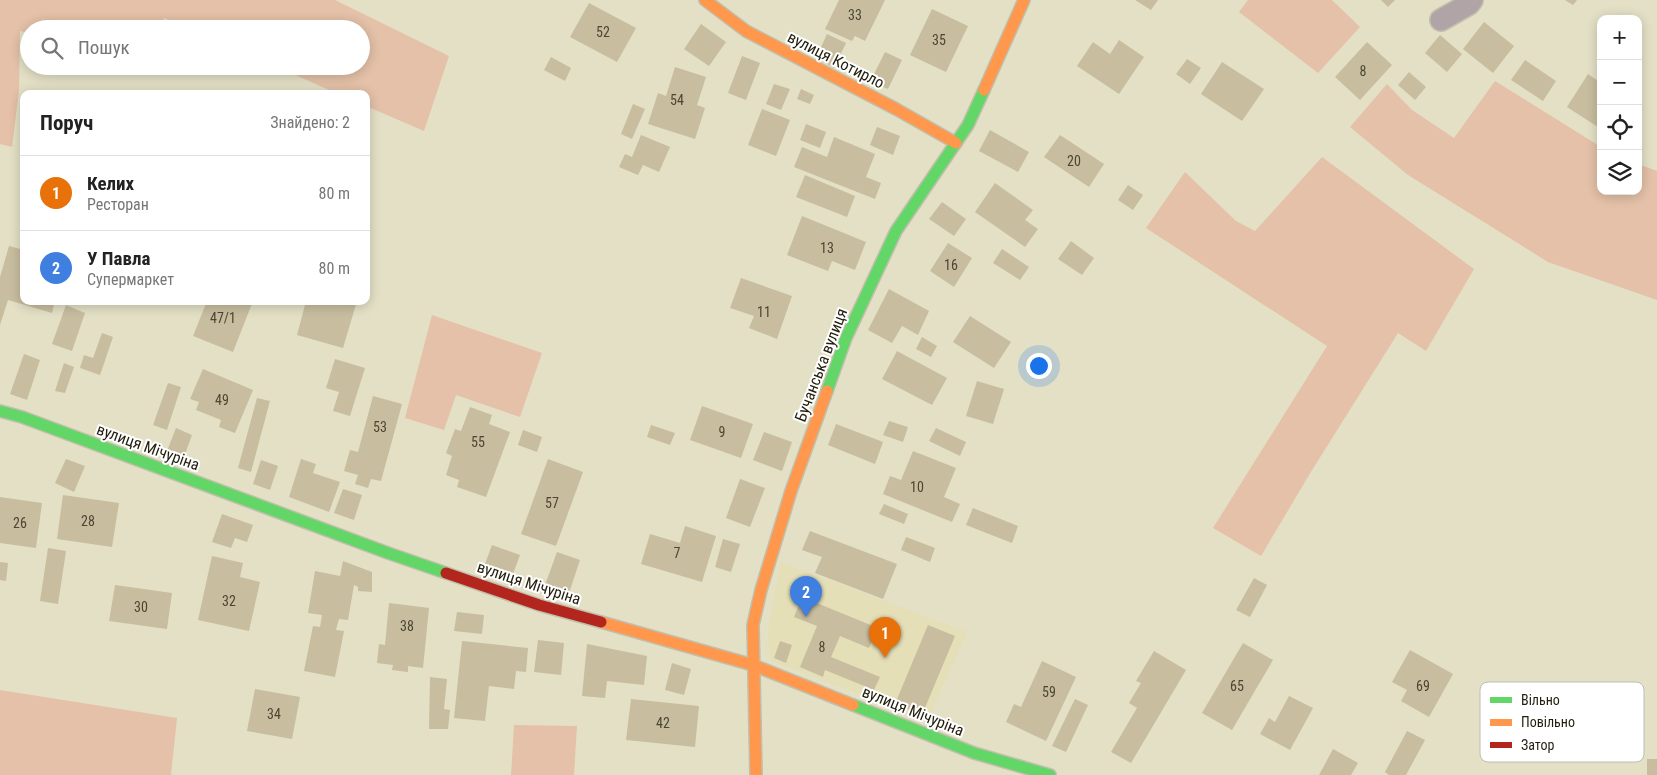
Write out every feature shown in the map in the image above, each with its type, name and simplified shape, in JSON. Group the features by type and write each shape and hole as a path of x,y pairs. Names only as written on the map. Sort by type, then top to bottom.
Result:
{"street":[{"name":"вулиця Котирло","path":"705,0 746,31 896,109 956,143"},
{"name":"Бучанська вулиця","path":"756,775 753,625 761,590 791,491 846,338 896,231 968,125 1024,0"},
{"path":"1441,20 1469,4 1472,0"},
{"name":"вулиця Мічуріна","path":"0,412 22,418 388,553 538,605 753,665 974,753 1050,775"}],"shaded area":[{"path":"0,0 335,0 449,56 424,131 370,108 370,90 329,90 295,75 370,75 370,20 169,20 164,18 163,20 20,20 19,91 12,147 0,144"},
{"path":"1248,0 1332,0 1360,27 1318,73 1239,12"},
{"path":"1495,81 1597,145 1597,195 1642,195 1642,165 1657,171 1657,300 1548,262 1408,175 1350,127 1387,84 1412,110 1454,138"},
{"path":"1322,157 1474,269 1426,351 1398,333 1309,475 1261,556 1213,528 1327,346 1146,228 1185,172 1236,221 1255,231"},
{"path":"432,315 542,353 520,417 456,395 444,430 405,418"},
{"path":"781,562 967,632 928,720 772,661 768,648 769,623"},
{"path":"0,690 177,718 171,775 0,775"},
{"path":"514,725 577,726 574,775 511,775"}],"building":[{"path":"839,0 885,0 865,41 855,36 852,41 825,29"},
{"path":"1135,0 1158,0 1151,10"},
{"path":"1381,0 1395,0 1388,7"},
{"path":"1565,0 1577,0 1573,5"},
{"path":"589,3 636,28 617,62 570,37"},
{"path":"932,9 968,26 946,72 910,55"},
{"path":"1484,22 1514,46 1493,73 1463,49"},
{"path":"701,24 726,42 709,66 684,49"},
{"path":"827,34 846,43 834,68 816,58"},
{"path":"1440,35 1462,54 1447,72 1425,53"},
{"path":"1119,40 1144,57 1119,94 1077,66 1093,42 1110,54"},
{"path":"1367,42 1392,65 1360,100 1335,77"},
{"path":"885,52 902,60 888,89 870,82"},
{"path":"742,56 760,63 746,100 728,93"},
{"path":"551,57 571,68 565,81 544,70"},
{"path":"1187,59 1201,68 1190,84 1176,74"},
{"path":"1525,60 1556,81 1543,101 1511,80"},
{"path":"1222,62 1264,89 1242,121 1201,94"},
{"path":"675,67 706,77 697,105 705,108 695,139 648,124 658,93 666,96"},
{"path":"1409,72 1426,87 1415,100 1398,85"},
{"path":"1588,74 1597,80 1597,126 1567,107"},
{"path":"774,84 790,89 781,110 766,104"},
{"path":"801,89 814,95 810,104 797,99"},
{"path":"633,104 645,109 632,139 621,134"},
{"path":"762,109 790,120 776,156 748,145"},
{"path":"806,124 826,132 820,148 800,140"},
{"path":"877,127 900,136 893,155 870,145"},
{"path":"990,130 1029,152 1018,172 979,151"},
{"path":"641,135 670,147 659,172 643,165 638,175 619,167 625,154 632,157"},
{"path":"1060,135 1104,164 1089,187 1044,157"},
{"path":"834,137 875,154 866,177 881,183 875,199 794,167 802,147 827,157"},
{"path":"805,175 855,196 847,217 796,197"},
{"path":"995,183 1033,210 1025,220 1038,229 1025,247 975,212"},
{"path":"1128,185 1143,195 1133,210 1118,200"},
{"path":"942,202 966,219 954,236 929,219"},
{"path":"802,216 866,242 855,270 832,261 828,271 787,255"},
{"path":"1071,241 1094,258 1082,275 1058,259"},
{"path":"948,243 972,258 954,287 930,271"},
{"path":"9,246 20,249 20,304 8,300 0,325 0,277"},
{"path":"1002,249 1029,267 1020,280 993,263"},
{"path":"741,278 792,296 777,339 749,328 754,316 730,308"},
{"path":"889,289 929,311 918,335 902,326 892,343 868,330"},
{"path":"25,305 54,305 52,313"},
{"path":"66,305 85,313 72,351 52,344"},
{"path":"205,305 251,305 233,352 193,336"},
{"path":"305,305 356,305 343,348 297,335"},
{"path":"970,316 1011,342 994,368 953,342"},
{"path":"102,333 113,337 100,375 80,368 84,355 93,358"},
{"path":"922,337 937,346 931,357 916,349"},
{"path":"897,351 947,378 932,405 882,379"},
{"path":"24,354 40,360 27,400 10,394"},
{"path":"335,359 365,368 350,416 333,411 339,392 326,388"},
{"path":"64,363 74,367 65,393 55,391"},
{"path":"203,369 253,390 235,433 219,427 221,420 196,410 199,402 190,399"},
{"path":"977,381 1004,389 993,424 966,416"},
{"path":"168,383 181,387 167,430 153,425"},
{"path":"373,396 402,404 381,481 371,479 368,488 355,484 358,475 344,471 350,450 358,452"},
{"path":"257,398 270,401 251,472 238,468"},
{"path":"702,406 753,424 741,458 690,440"},
{"path":"470,407 492,415 489,424 510,432 486,497 457,487 459,480 446,475 452,456 446,453 455,429 461,431"},
{"path":"889,421 908,427 903,442 883,435"},
{"path":"836,424 883,442 875,464 828,445"},
{"path":"651,425 675,433 670,445 647,437"},
{"path":"176,428 192,435 184,457 167,451"},
{"path":"936,428 966,442 960,456 929,441"},
{"path":"523,430 542,437 537,452 518,445"},
{"path":"764,432 792,442 782,471 753,460"},
{"path":"913,451 956,468 944,497 960,504 952,522 883,494 890,476 901,480"},
{"path":"66,459 85,466 74,492 55,483"},
{"path":"301,459 316,464 313,473 340,482 329,512 289,497"},
{"path":"548,459 583,472 556,546 521,534"},
{"path":"261,460 278,466 270,490 253,484"},
{"path":"740,479 765,488 750,527 726,518"},
{"path":"343,489 362,495 354,520 334,513"},
{"path":"63,495 119,503 112,547 57,539"},
{"path":"0,497 42,503 36,548 0,543"},
{"path":"884,504 908,514 904,524 879,514"},
{"path":"973,508 1018,526 1012,543 966,525"},
{"path":"222,514 253,525 247,542 235,538 231,548 212,542"},
{"path":"685,526 716,536 702,582 641,564 650,534 680,543"},
{"path":"810,531 897,564 883,599 815,573 822,557 802,550"},
{"path":"906,537 935,548 930,562 901,550"},
{"path":"723,539 740,544 731,572 715,567"},
{"path":"492,545 520,555 513,574 485,564"},
{"path":"48,548 66,551 58,604 40,601"},
{"path":"557,552 580,560 569,593 545,585"},
{"path":"212,556 243,563 240,577 260,582 249,631 198,620"},
{"path":"343,561 372,572 372,592 358,591 358,587 354,585 348,620 339,619 336,630 344,631 335,677 304,671 313,626 320,627 322,615 308,613 315,571 340,576"},
{"path":"0,562 8,563 6,581 0,580"},
{"path":"1254,578 1267,585 1250,617 1236,610"},
{"path":"115,585 172,593 167,629 109,621"},
{"path":"802,597 878,628 869,648 840,636 831,657 880,677 874,690 825,670 823,677 800,667 817,626 794,617"},
{"path":"389,603 429,608 423,668 408,666 408,672 392,670 393,665 377,663 379,644 385,645"},
{"path":"457,612 484,615 482,634 454,631"},
{"path":"928,625 955,636 922,715 895,704"},
{"path":"538,640 564,643 561,675 534,672"},
{"path":"462,641 528,648 526,672 516,671 514,689 489,686 485,721 454,718"},
{"path":"780,641 792,645 786,663 774,658"},
{"path":"1243,643 1273,660 1232,730 1202,713"},
{"path":"587,644 647,656 644,685 607,681 605,698 582,696"},
{"path":"1410,650 1453,674 1429,717 1401,701 1407,690 1392,682"},
{"path":"1154,651 1186,670 1131,763 1111,752 1137,708 1129,703 1141,683 1136,681"},
{"path":"1042,661 1076,677 1046,741 1006,722 1014,704 1021,707"},
{"path":"672,663 691,669 684,695 665,690"},
{"path":"430,677 447,679 444,709 450,710 448,729 429,729"},
{"path":"255,689 300,697 292,739 247,731"},
{"path":"1289,696 1313,708 1290,750 1260,734 1269,718 1275,722"},
{"path":"631,699 699,706 695,747 626,740"},
{"path":"1075,699 1088,705 1066,752 1052,746"},
{"path":"1407,731 1425,740 1406,775 1389,775 1385,772"},
{"path":"1333,749 1358,763 1351,775 1319,775"},
{"path":"1647,759 1657,759 1657,775 1647,775"}],"traffic: fast":[{"path":"827,391 846,338 896,231 968,125 984,90"},
{"path":"0,411 22,417 446,573"},
{"path":"853,705 974,753 1050,775"}],"traffic: slow":[{"path":"705,0 746,31 896,109 956,143"},
{"path":"984,90 1024,0"},
{"path":"756,775 753,625 761,590 791,491 827,391"},
{"path":"601,622 753,665 853,705"}],"traffic: jam":[{"path":"446,573 539,605 601,622"}],"place":[{"name":"У Павла","path":"806,617"},
{"name":"Келих","path":"885,658"}]}
